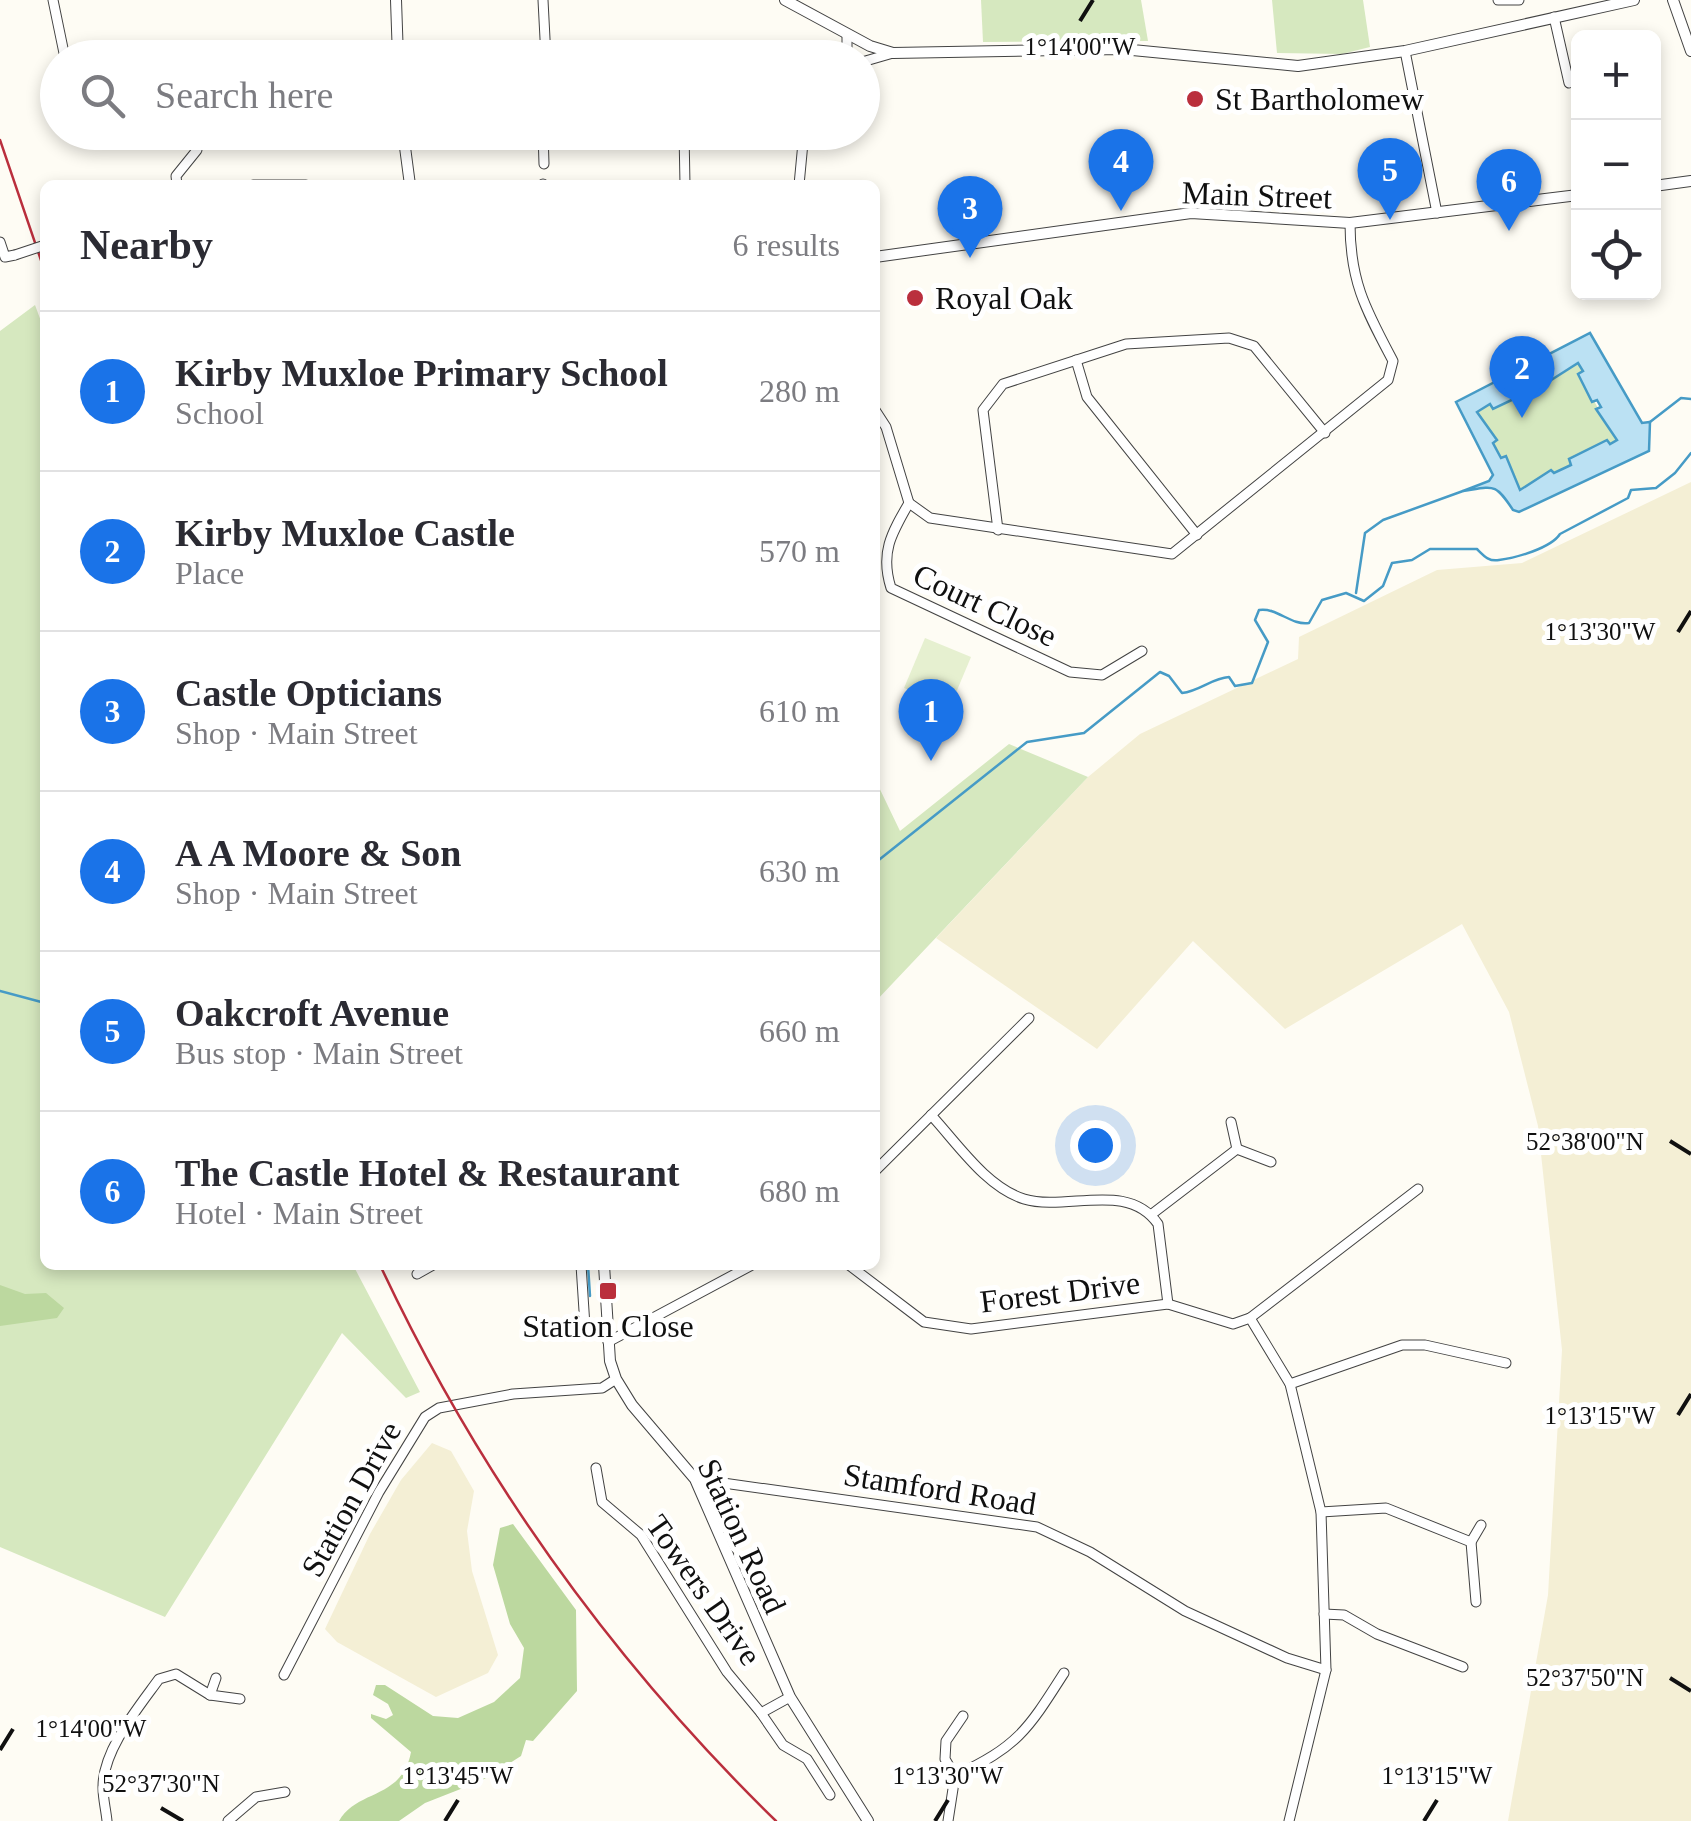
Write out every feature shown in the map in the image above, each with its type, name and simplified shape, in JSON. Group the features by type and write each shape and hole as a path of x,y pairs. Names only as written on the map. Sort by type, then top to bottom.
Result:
{"street":[{"path":"53,0 61,40"},
{"path":"396,0 397,40"},
{"path":"543,0 545,40"},
{"path":"785,0 862,40"},
{"path":"1498,0 1519,0"},
{"path":"880,57 893,53 1122,49 1298,66 1405,50 1634,0"},
{"path":"1673,0 1691,51"},
{"path":"1554,17 1569,83"},
{"path":"847,34 847,40"},
{"path":"880,48 893,53"},
{"path":"1405,50 1437,212"},
{"path":"176,180 197,150"},
{"path":"405,150 409,180"},
{"path":"544,150 544,164"},
{"path":"685,150 686,180"},
{"path":"799,180 802,150"},
{"path":"1661,185 1691,181"},
{"name":"Main Street","path":"880,256 1191,213 1350,223 1571,196"},
{"path":"880,418 909,503 930,518 1172,554 1388,380 1393,361 1359,297 1350,266 1350,223"},
{"path":"0,242 7,257 40,247"},
{"path":"998,530 983,410 1003,384 1126,344 1228,338 1254,346 1324,433"},
{"path":"1076,360 1087,398 1197,535"},
{"name":"Court Close","path":"909,503 895,527 884,564 891,588 1070,672 1102,675 1142,651"},
{"path":"880,1165 1029,1018"},
{"path":"931,1115 988,1178 1025,1200 1121,1200 1152,1214 1158,1224 1168,1304"},
{"path":"1231,1122 1237,1150"},
{"path":"1152,1214 1237,1150"},
{"path":"1237,1150 1271,1162"},
{"path":"1289,1821 1326,1670 1321,1512 1290,1384 1250,1318 1418,1189"},
{"path":"417,1274 424,1270"},
{"path":"581,1270 585,1326"},
{"name":"Station Road","path":"604,1270 608,1342 616,1378 632,1404 695,1479 790,1697 868,1821"},
{"path":"608,1342 743,1270"},
{"name":"Forest Drive","path":"856,1270 924,1322 971,1329 1168,1304 1233,1324 1250,1318"},
{"path":"1290,1384 1402,1345 1425,1344 1506,1363"},
{"name":"Station Drive","path":"284,1675 379,1492 425,1417 438,1408 512,1394 602,1388 616,1378"},
{"name":"Towers Drive","path":"596,1468 602,1502 640,1535 727,1672 761,1713 790,1697"},
{"name":"Stamford Road","path":"695,1479 1037,1528 1090,1552 1185,1611 1287,1658 1326,1670"},
{"path":"1321,1512 1386,1508 1471,1542"},
{"path":"1476,1602 1471,1542 1481,1526"},
{"path":"1324,1614 1344,1615 1377,1634 1464,1667"},
{"path":"955,1776 1004,1752 1028,1730 1064,1673"},
{"path":"107,1821 102,1791 106,1770 126,1729 159,1679 176,1674 210,1695 240,1699"},
{"path":"210,1695 216,1678"},
{"path":"761,1713 783,1744 807,1759 830,1795"},
{"path":"948,1821 955,1776 945,1760 946,1741 964,1716"},
{"path":"228,1821 256,1797 285,1792"}],"shaded area":[{"path":"1691,482 1691,1821 1508,1821 1548,1595 1562,1350 1538,1126 1509,1012 1462,924 1285,1029 1193,941 1097,1049 936,938 1088,777 1140,734 1298,659 1299,637 1437,570 1522,563"},
{"path":"432,1443 451,1451 474,1491 467,1531 472,1571 498,1655 488,1673 436,1697 337,1642 325,1629 370,1534 401,1480"}],"green space":[{"path":"981,0 1141,0 1148,41 983,42"},
{"path":"1272,0 1363,0 1370,47 1342,54 1277,53"},
{"path":"35,305 40,318 40,1270 356,1270 420,1392 406,1398 342,1333 165,1617 0,1547 0,331"},
{"path":"1579,363 1583,371 1578,374 1617,440 1609,444 1607,440 1569,459 1571,465 1553,474 1551,470 1520,490 1505,456 1501,459 1477,412 1491,404 1494,409 1518,397 1521,389 1527,392 1540,379 1545,382"},
{"path":"925,638 971,657 950,707 904,688"},
{"path":"1009,744 1088,777 880,997 880,789 900,831"},
{"path":"0,1285 25,1294 46,1293 64,1308 57,1318 0,1326"},
{"path":"513,1524 576,1610 577,1691 533,1741 526,1740 521,1756 481,1781 425,1803 399,1821 339,1821 357,1803 398,1779 411,1752 371,1718 371,1714 386,1719 393,1715 388,1704 373,1695 376,1685 385,1685 433,1716 458,1718 494,1702 520,1678 524,1648 510,1624 493,1565 500,1528"}],"water":[{"path":"1590,333 1642,423 1650,422 1649,451 1519,512 1493,488 1463,491 1489,481 1493,475 1456,402","holes":["1578,363 1583,371 1578,374 1592,402 1597,400 1601,407 1596,409 1617,440 1610,444 1607,440 1569,459 1571,465 1554,473 1551,470 1520,490 1506,456 1501,458 1493,443 1497,440 1477,412 1490,404 1493,409 1518,397 1521,389 1526,392 1540,379 1545,384"]}],"waterway":[{"path":"1650,422 1681,398 1691,399"},
{"path":"880,859 1027,742 1084,733 1160,672 1169,676 1182,693 1229,677 1235,686 1252,683 1268,642 1255,620 1259,610 1309,623 1322,600 1346,593 1364,601 1383,586 1392,563 1412,560 1430,549 1477,549 1495,560 1532,551 1628,498 1631,490 1656,488 1691,453"},
{"path":"1356,593 1365,533 1383,520 1463,491"},
{"path":"0,991 40,1002"},
{"path":"588,1270 590,1296"}],"railway":[{"path":"0,140 40,257"},
{"path":"382,1270 460,1417 553,1561 658,1696 776,1821"}],"place":[{"name":"St Bartholomew","path":"1195,99"},
{"name":"A A Moore & Son","path":"1121,211"},
{"name":"Oakcroft Avenue","path":"1390,220"},
{"name":"The Castle Hotel & Restaurant","path":"1509,231"},
{"name":"Castle Opticians","path":"970,258"},
{"name":"Royal Oak","path":"915,298"},
{"name":"Kirby Muxloe Castle","path":"1522,418"},
{"name":"Kirby Muxloe Primary School","path":"931,761"},
{"name":"Station Close","path":"608,1291"}]}
